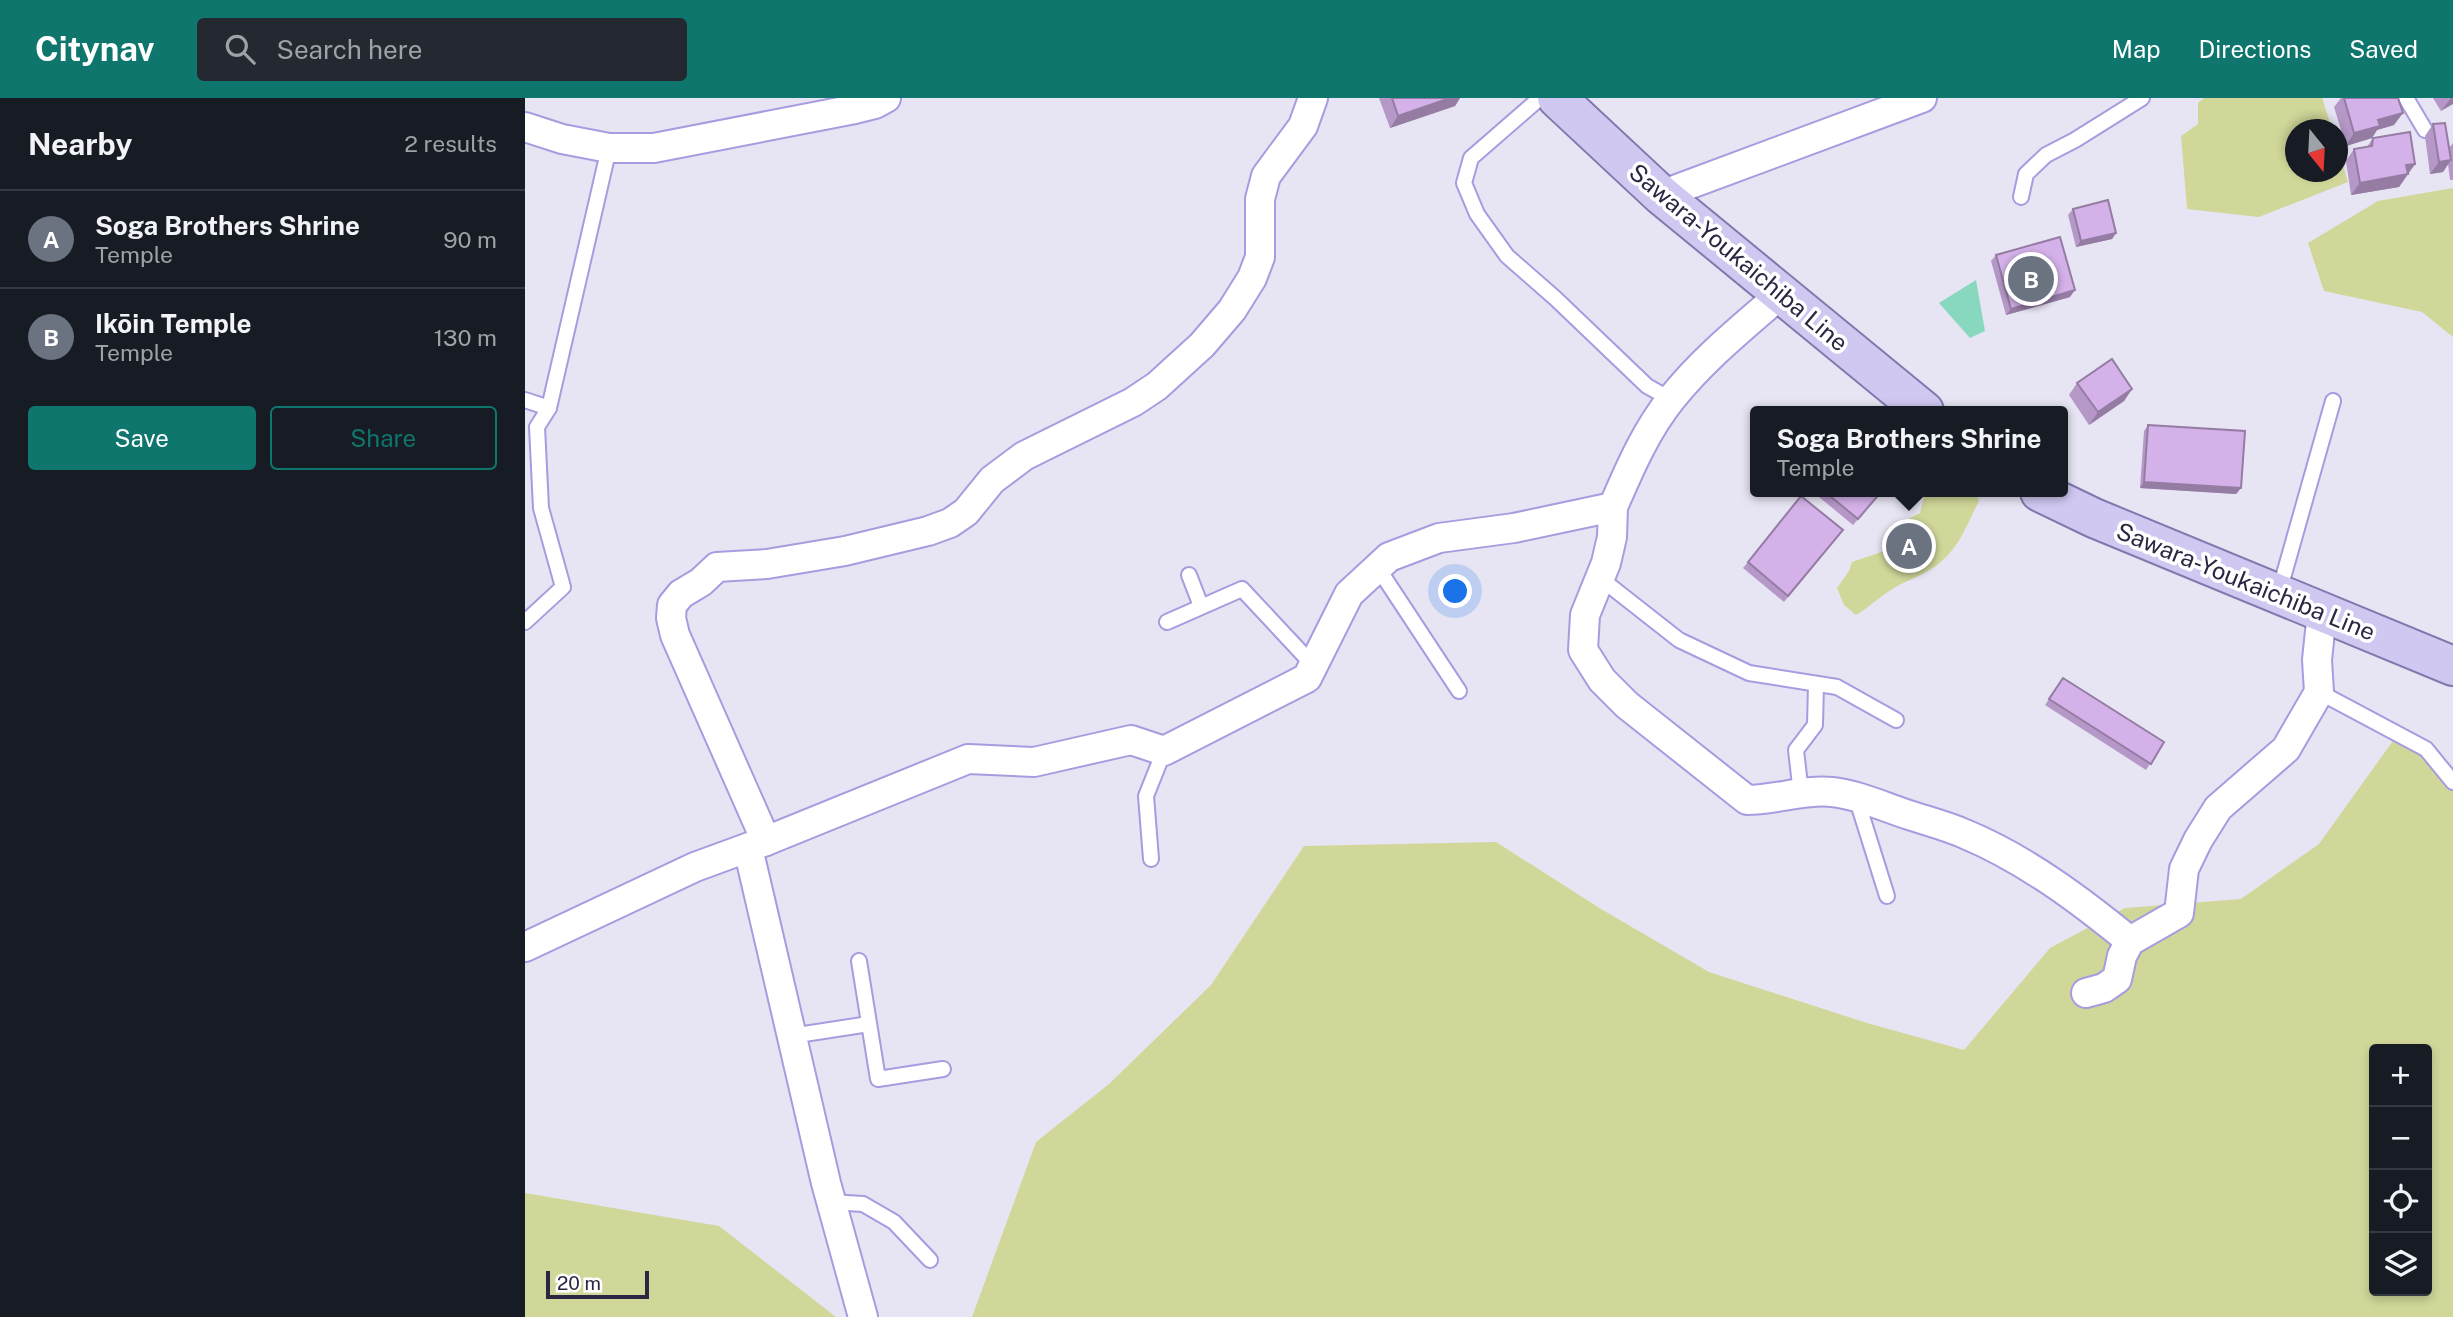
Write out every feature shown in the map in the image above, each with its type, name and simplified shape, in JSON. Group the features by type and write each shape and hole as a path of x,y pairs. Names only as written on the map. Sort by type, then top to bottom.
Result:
{"main road":[{"name":"Sawara-Youkaichiba Line","path":"1557,98 1661,195 1918,406"},
{"name":"Sawara-Youkaichiba Line","path":"2050,497 2094,518 2453,666"}],"street":[{"path":"525,127 562,139 609,148 654,148 855,109 886,98"},
{"path":"863,1317 831,1202 791,1036 757,845 674,635 672,605 681,594 701,582 717,567 767,564 845,551 950,523 966,512 992,480 1024,456 1133,402 1157,386 1202,345 1231,310 1252,278 1260,257 1260,199 1266,176 1303,126 1313,98"},
{"path":"1661,195 1922,98"},
{"path":"1782,293 1712,353 1670,400 1636,454 1613,507 1612,537 1585,615 1583,650 1602,680 1627,705 1748,800 1830,792 1856,796 1964,833 2016,860 2090,908 2130,941"},
{"path":"525,947 695,867 757,845 968,759 1034,762 1131,740 1164,751 1307,678 1349,594 1389,557 1439,538 1514,528 1613,507"},
{"path":"2086,993 2104,988 2117,979 2122,956 2130,941 2179,913 2184,869 2218,808 2286,749 2319,692 2317,660 2322,612"}],"lane":[{"path":"1540,98 1471,158 1464,183 1468,194 1477,214 1507,256 1647,386 1670,400"},
{"path":"2021,197 2026,174 2046,155 2142,98"},
{"path":"2406,98 2425,130"},
{"path":"525,622 563,587 541,508 537,427 549,408 609,148"},
{"path":"525,400 549,408"},
{"path":"2279,594 2333,401"},
{"path":"1378,568 1458,691"},
{"path":"1189,575 1201,606"},
{"path":"1600,578 1679,640 1749,673 1837,687 1896,720"},
{"path":"1167,622 1242,589 1313,665"},
{"path":"1801,794 1796,750 1815,725 1816,684"},
{"path":"2319,692 2426,749 2453,782"},
{"path":"1151,859 1146,796 1164,751"},
{"path":"1856,796 1887,896"},
{"path":"859,961 878,1079 943,1069"},
{"path":"791,1036 869,1024"},
{"path":"831,1202 863,1204 894,1222 930,1260"}],"shaded area":[{"path":"2204,98 2322,98 2329,119 2285,119 2285,182 2348,182 2259,217 2187,209 2181,136 2198,124 2198,103"},
{"path":"2453,188 2453,337 2422,312 2324,291 2308,243 2378,201"},
{"path":"1976,280 1985,331 1970,338 1939,303"},
{"path":"1924,497 1978,497 1979,501 1960,538 1939,564 1895,588 1856,615 1844,605 1837,588 1852,562 1890,549 1903,522 1920,513"},
{"path":"2395,738 2453,767 2453,1317 972,1317 1036,1142 1109,1084 1211,985 1304,846 1496,842 1601,909 1709,972 1867,1023 1964,1050 2050,948 2125,908 2241,899 2319,844"},
{"path":"525,1193 719,1226 836,1317 525,1317"}],"building":[{"path":"1392,98 1450,98 1398,116"},
{"path":"2344,98 2398,98 2403,113 2378,120 2380,126 2354,133"},
{"path":"2445,123 2451,160 2439,162 2433,124"},
{"path":"2410,132 2415,164 2406,165 2408,174 2360,183 2354,149 2372,146 2373,138"},
{"path":"2108,200 2116,233 2081,241 2073,209"},
{"path":"2060,237 2075,290 2011,309 1996,255"},
{"path":"2112,359 2132,389 2098,412 2077,383"},
{"path":"2148,425 2245,431 2241,488 2144,482"},
{"path":"1800,497 1843,530 1788,596 1748,562"},
{"path":"1831,497 1877,497 1858,519"},
{"path":"2063,678 2164,742 2151,764 2049,699"}],"place":[{"name":"Ikōin Temple","path":"2031,279"},
{"name":"Soga Brothers Shrine","path":"1909,546"}]}
